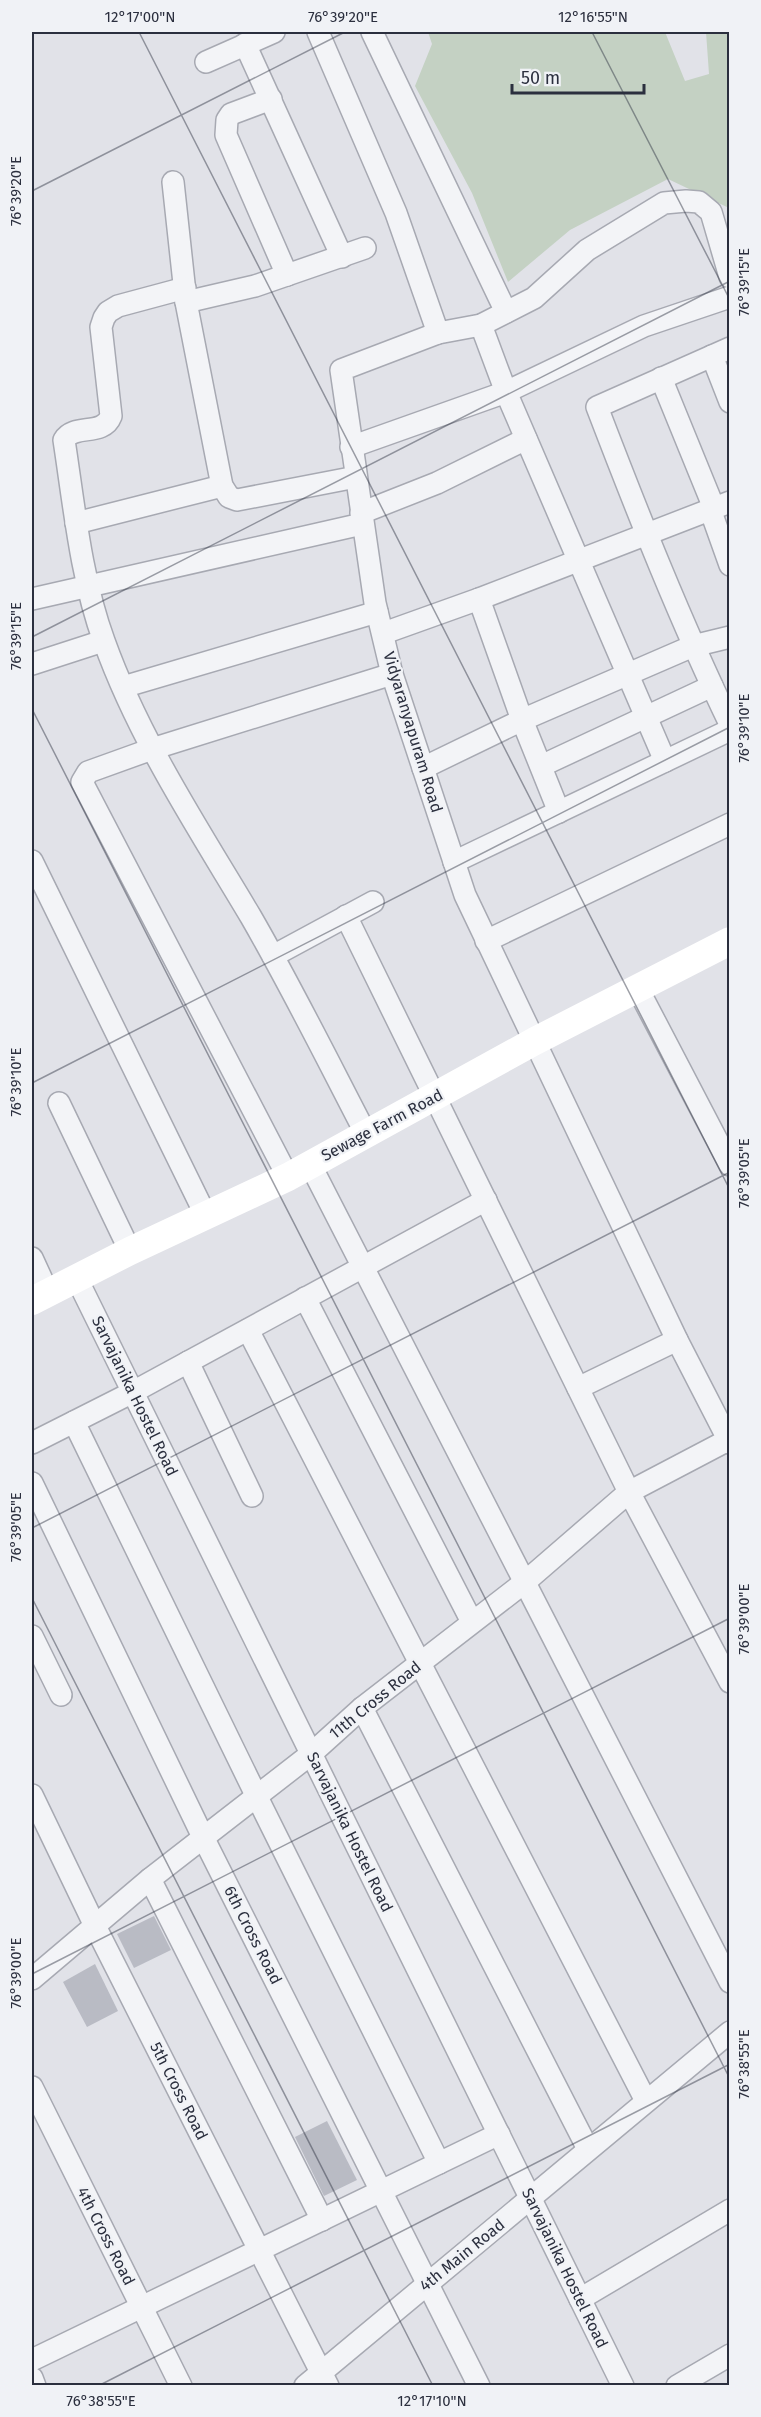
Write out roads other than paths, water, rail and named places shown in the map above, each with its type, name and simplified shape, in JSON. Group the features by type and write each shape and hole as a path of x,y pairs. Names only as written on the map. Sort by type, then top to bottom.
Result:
{"main road":[{"name":"Sewage Farm Road","path":"40,1297 299,1170 535,1041 729,941"}],"street":[{"path":"206,62 274,32"},
{"path":"318,32 396,213 438,333 481,325 534,298 587,250 664,204 699,202 711,212 729,277"},
{"path":"372,32 506,312"},
{"path":"245,44 342,257"},
{"path":"271,99 231,114 227,120 226,135 287,275"},
{"path":"172,182 185,295 222,486 229,497 237,500 356,477"},
{"path":"365,248 255,286 118,306 108,312 101,327 111,416 109,422 102,427 71,434 64,440 76,523 90,587 104,641 123,687 152,749 273,956 366,1134"},
{"path":"351,447 506,392 644,326 729,297"},
{"path":"481,325 506,392 665,761"},
{"name":"Vidyaranyapuram Road","path":"438,333 341,370 361,518 377,612 384,633 392,674 465,896 677,1340 729,1441"},
{"path":"729,402 721,352 597,407 646,534 729,724"},
{"path":"661,378 718,506 729,565"},
{"path":"32,599 90,587 361,518 526,439"},
{"path":"76,523 222,486"},
{"path":"384,633 479,599 718,506"},
{"path":"479,599 522,720 559,812"},
{"path":"123,687 377,612"},
{"path":"423,768 522,720 693,646 729,637"},
{"path":"32,664 104,641"},
{"path":"392,674 152,749 88,772 82,782 299,1170 363,1267 729,1982"},
{"path":"541,766 712,686"},
{"path":"454,862 729,730"},
{"path":"486,941 729,824"},
{"path":"32,861 206,1216"},
{"path":"273,956 372,902"},
{"path":"346,916 629,1492 729,1682"},
{"path":"638,989 729,1165"},
{"path":"59,1103 130,1251"},
{"path":"32,1443 133,1392 486,1200"},
{"path":"32,1258 40,1297"},
{"name":"Sarvajanika Hostel Road","path":"77,1279 623,2385"},
{"path":"305,1298 472,1622"},
{"path":"248,1329 646,2101"},
{"path":"578,1388 677,1340"},
{"path":"188,1362 252,1496"},
{"path":"74,1422 439,2163"},
{"name":"11th Cross Road","path":"32,1979 203,1837 311,1754 362,1708 525,1582 629,1492 729,1441"},
{"name":"6th Cross Road","path":"32,1483 203,1837 479,2385"},
{"path":"32,1636 61,1695"},
{"path":"362,1708 588,2149"},
{"name":"5th Cross Road","path":"32,1795 95,1926 325,2378"},
{"path":"150,1880 322,2220"},
{"name":"4th Main Road","path":"305,2385 325,2378 427,2283 531,2199 729,2032"},
{"name":"4th Cross Road","path":"32,2087 181,2385"},
{"path":"32,2360 499,2134"},
{"path":"580,2299 729,2210"},
{"path":"677,2385 729,2355"},
{"path":"32,2378 35,2385"}]}
